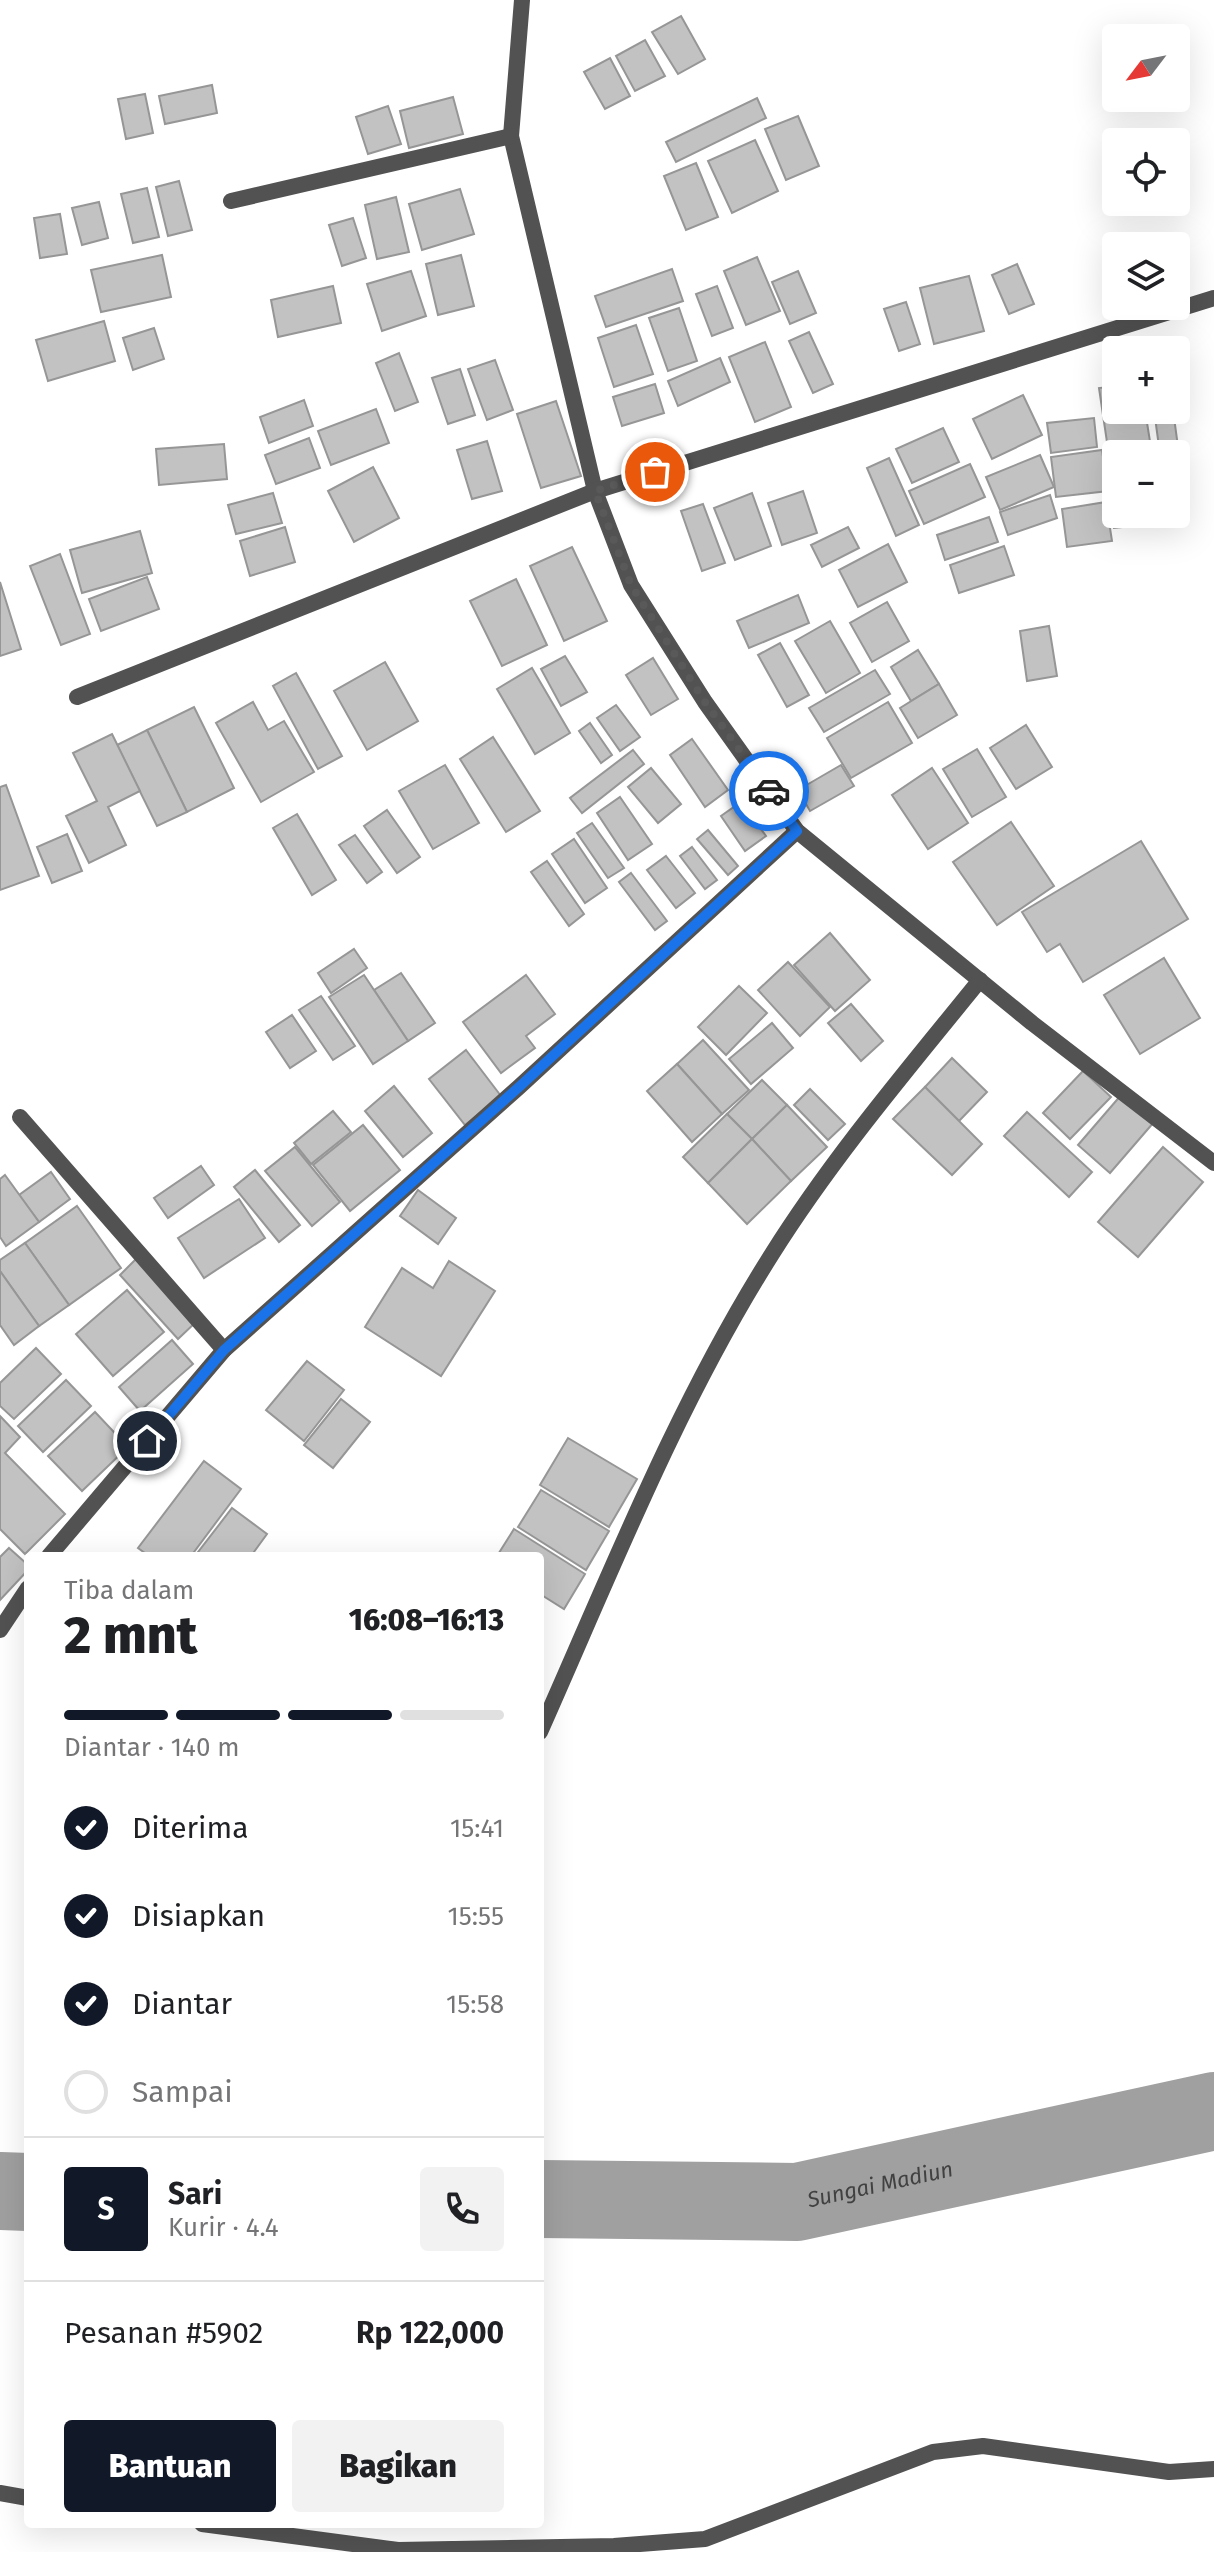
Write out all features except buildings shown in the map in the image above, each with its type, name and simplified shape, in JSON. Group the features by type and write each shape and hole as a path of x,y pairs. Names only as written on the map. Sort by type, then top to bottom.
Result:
{"street":[{"path":"522,0 511,136 595,491 631,585 705,702 797,831 980,980 1214,1163"},
{"path":"231,201 511,136"},
{"path":"77,697 595,491 1214,298"},
{"path":"52,1552 224,1350 507,1098 797,831"},
{"path":"544,1723 681,1414 772,1254 849,1143 980,980"},
{"path":"20,1117 224,1350"},
{"path":"0,1630 24,1594"},
{"path":"232,2528 398,2550 614,2546 705,2539 933,2452 983,2446 1169,2472 1214,2469"},
{"path":"0,2493 24,2497"}],"waterway":[{"name":"Sungai Madiun","path":"544,2199 797,2202 1214,2111"},
{"name":"Sungai Madiun","path":"0,2191 24,2192"}],"way so far":[{"path":"655,472 595,491 631,585 705,702 769,791"}],"route":[{"path":"147,1441 224,1350 519,1087 797,831 769,791"}]}
